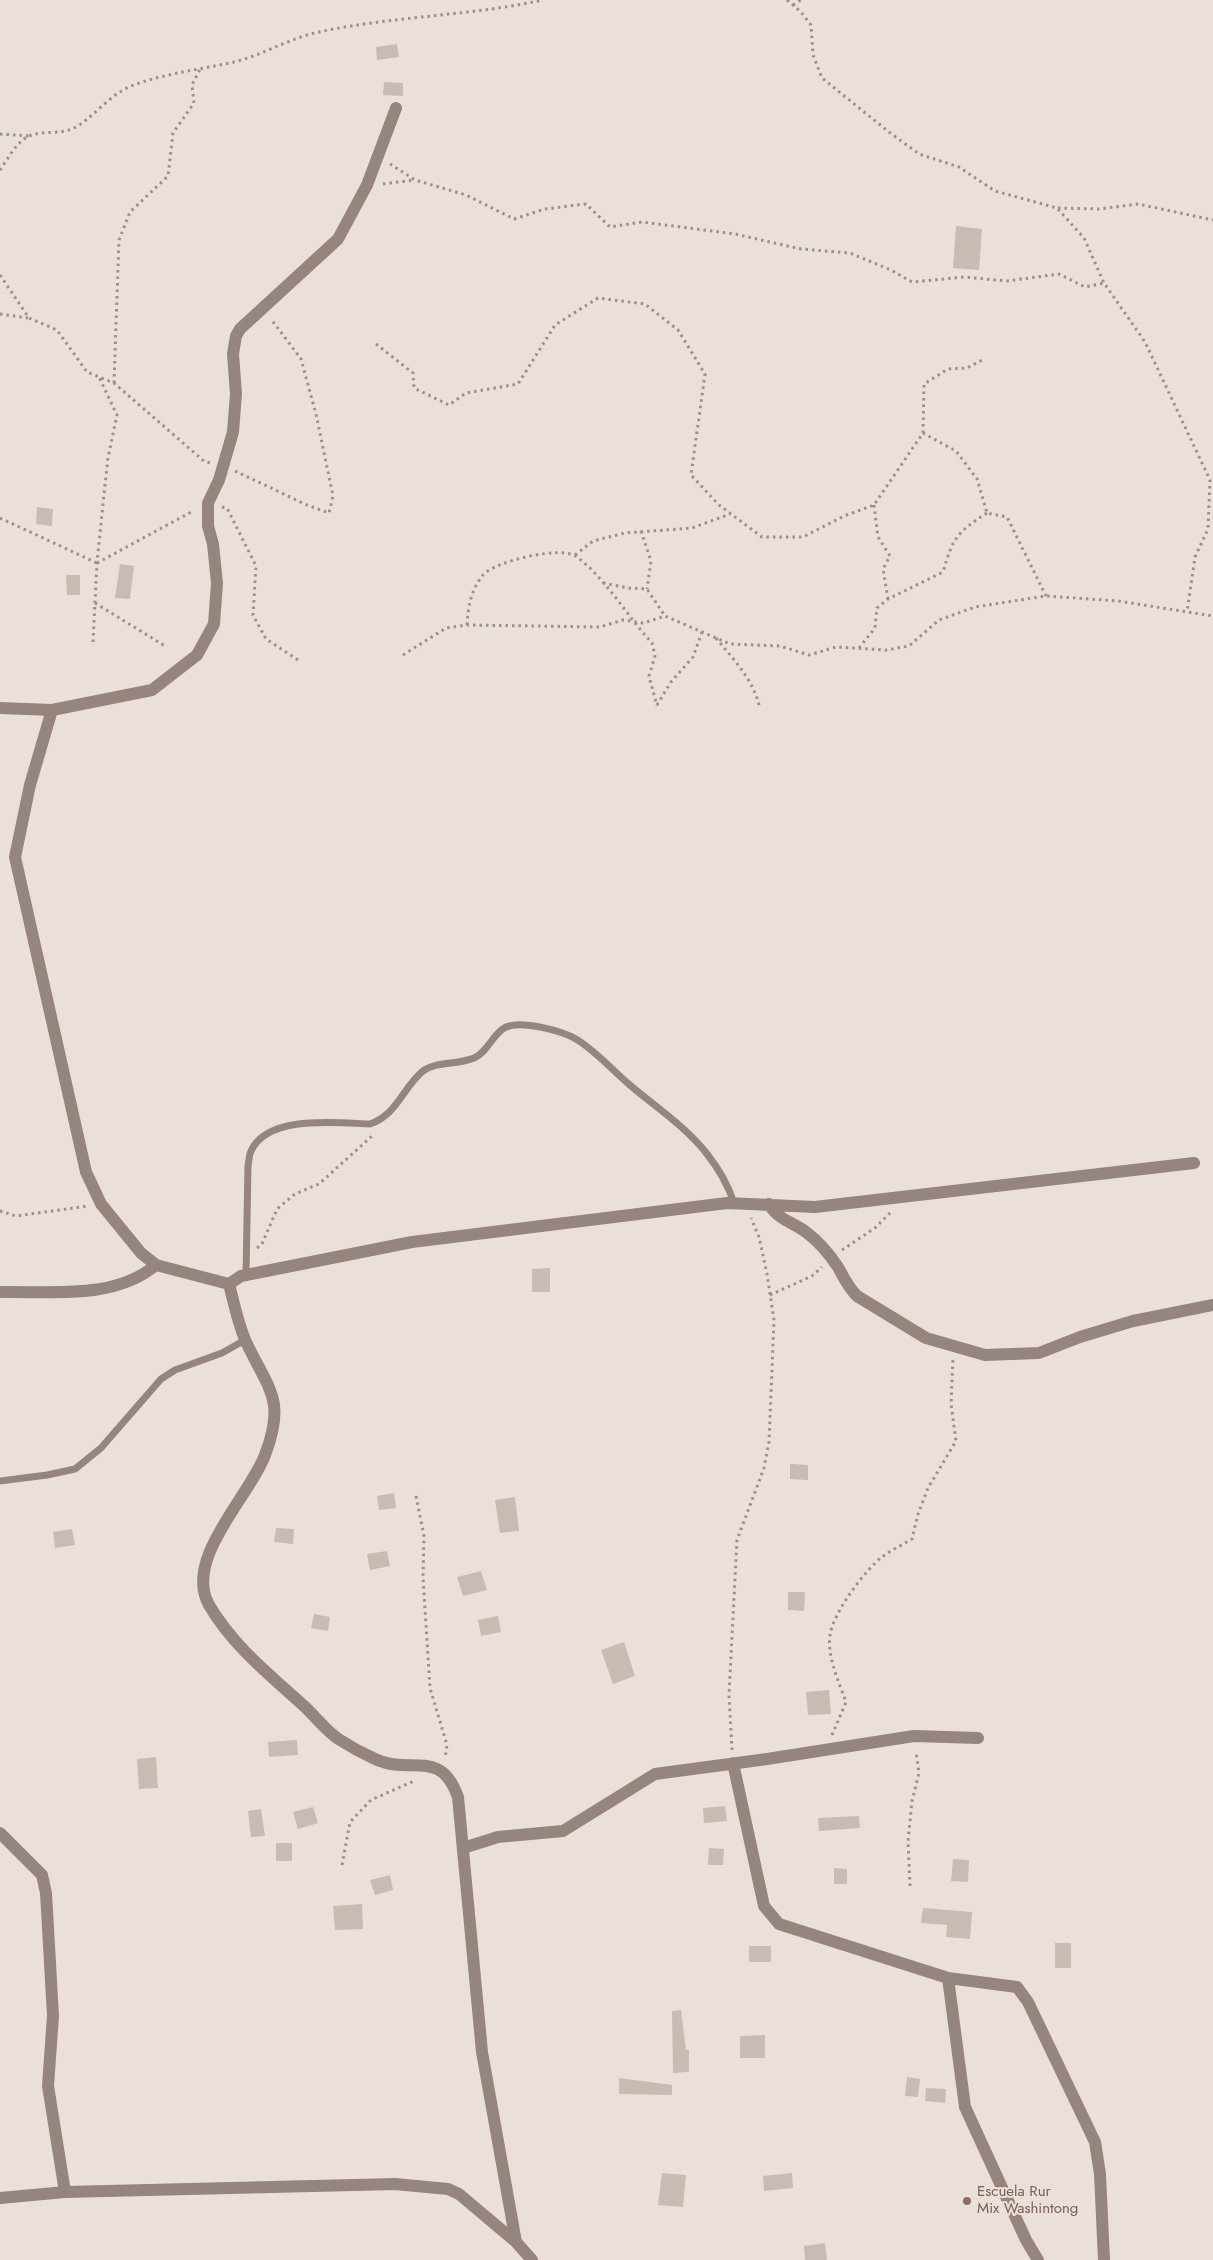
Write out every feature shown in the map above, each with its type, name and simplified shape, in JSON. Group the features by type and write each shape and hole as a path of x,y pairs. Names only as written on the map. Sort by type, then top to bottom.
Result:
{"street":[{"path":"0,708 52,710 152,690 197,655 214,624 217,583 208,526 208,503 219,480 233,432 236,394 233,354 236,336 240,329 262,308 338,239 367,186 396,108"},
{"path":"52,710 30,785 15,857 86,1172 101,1204 141,1253 156,1265 228,1284"},
{"path":"228,1284 235,1278 246,1275 412,1242 739,1203 815,1207 1194,1163"},
{"path":"769,1204 774,1214 806,1232 823,1249 838,1267 848,1288 857,1296 926,1338 985,1356 1039,1353 1080,1337 1133,1321 1213,1305"},
{"path":"0,1292 100,1289 124,1284 156,1265"},
{"path":"228,1284 245,1340 272,1392 276,1413 274,1428 265,1457 212,1546 206,1562 202,1583 208,1604 243,1651 339,1739 384,1762 444,1771 452,1781 458,1797 482,2052 516,2242"},
{"path":"463,1848 498,1837 563,1831 655,1774 914,1736 978,1738"},
{"path":"733,1763 764,1906 779,1924 948,1978 1017,1987 1028,2002 1095,2142 1100,2174 1104,2260"},
{"path":"0,1833 42,1875 46,1893 53,2016 48,2086 65,2192"},
{"path":"948,1978 965,2107 1026,2240 1038,2260"},
{"path":"0,2198 65,2192 395,2184 448,2189 459,2194 516,2242 532,2260"}],"lane":[{"path":"246,1275 248,1166 251,1151 259,1140 270,1132 305,1122 370,1124 379,1121 387,1115 424,1070 474,1058 483,1053 504,1028 517,1024 544,1028 575,1039 695,1140 719,1169 739,1203"},
{"path":"0,1481 47,1475 75,1469 101,1448 161,1379 175,1370 222,1353 245,1340"}],"path":[{"path":"0,134 30,136 59,133 75,128 99,106 129,87 167,74 235,61 318,32 428,16 504,9 544,0"},
{"path":"787,0 811,25 813,55 822,78 919,154 959,167 995,191 1057,208 1099,209 1138,204 1213,220"},
{"path":"793,5 801,0"},
{"path":"114,383 119,240 130,212 168,176 173,133 194,103 192,85 200,68"},
{"path":"0,170 16,147 30,136"},
{"path":"379,157 415,180 466,195 514,219 545,209 586,204 610,227 642,222 735,234 801,249 850,253 891,270 912,282 964,277 1007,281 1059,274 1085,287 1104,283"},
{"path":"367,186 415,180"},
{"path":"1057,208 1084,238 1104,283 1145,342 1210,480 1208,529 1196,557 1186,612"},
{"path":"0,275 29,318"},
{"path":"376,344 412,373 414,388 449,406 466,394 518,384 556,325 598,298 645,304 678,330 705,374 691,475 719,505 762,537 803,537 844,516 874,505 923,434 924,384 948,369 967,368 984,359"},
{"path":"0,314 29,318 57,330 87,372 114,383 205,462 223,465 307,506 330,512 333,496 316,414 301,359 262,308"},
{"path":"93,642 97,563 108,458 117,415 99,376"},
{"path":"923,434 956,451 977,479 987,514"},
{"path":"97,563 208,503 227,508 256,566 253,615 266,639 298,660"},
{"path":"874,505 878,537 890,556 883,569 888,599"},
{"path":"576,555 593,540 641,531 692,528 730,514"},
{"path":"859,648 875,628 877,608 888,599 942,572 952,542 965,527 987,514 1007,517 1046,596"},
{"path":"0,518 97,563"},
{"path":"641,531 651,561 647,589 665,616 730,644 780,646 809,655 836,647 886,650 909,646 939,620 975,607 1046,596 1118,601 1213,616"},
{"path":"467,624 468,602 484,574 502,564 548,552 576,555 603,583 652,643 654,656 649,676 657,706 671,682 693,657 702,632"},
{"path":"603,583 628,588 647,589"},
{"path":"95,603 166,646"},
{"path":"403,655 446,628 467,624 539,624 600,627 623,620 643,623 665,616"},
{"path":"716,638 750,681 757,695 760,709"},
{"path":"247,1257 262,1244 277,1209 295,1194 319,1184 339,1167 374,1134 379,1121"},
{"path":"733,1763 729,1695 737,1540 764,1468 769,1442 774,1320 759,1237 739,1203"},
{"path":"0,1211 16,1216 101,1204"},
{"path":"825,1750 846,1702 833,1663 830,1636 839,1611 873,1565 883,1556 912,1539 918,1514 928,1488 956,1441 951,1404 950,1371 955,1348"},
{"path":"416,1496 424,1536 423,1577 430,1688 447,1745 444,1771"},
{"path":"910,1886 908,1841 912,1801 919,1773 914,1736"},
{"path":"342,1865 350,1822 371,1800 418,1780"}],"building":[{"path":"397,44 399,57 377,60 376,47"},
{"path":"384,82 403,83 403,96 383,95"},
{"path":"956,226 982,229 979,270 953,268"},
{"path":"37,507 53,509 52,526 36,524"},
{"path":"120,564 134,566 130,599 115,598"},
{"path":"66,575 80,575 80,595 67,595"},
{"path":"550,1268 550,1292 532,1292 532,1269"},
{"path":"790,1464 808,1465 808,1480 790,1479"},
{"path":"394,1493 396,1508 379,1510 377,1496"},
{"path":"515,1497 519,1531 500,1533 495,1500"},
{"path":"276,1528 294,1529 293,1544 274,1542"},
{"path":"72,1529 75,1545 55,1548 53,1532"},
{"path":"387,1551 390,1566 370,1570 367,1554"},
{"path":"481,1571 487,1590 463,1596 457,1577"},
{"path":"788,1592 805,1592 804,1611 788,1610"},
{"path":"314,1614 330,1617 328,1631 311,1628"},
{"path":"498,1616 501,1632 481,1636 478,1620"},
{"path":"624,1642 635,1676 613,1684 601,1650"},
{"path":"829,1690 831,1714 808,1715 806,1692"},
{"path":"297,1740 298,1755 269,1757 268,1742"},
{"path":"156,1757 158,1788 139,1789 137,1759"},
{"path":"725,1806 727,1821 704,1823 703,1808"},
{"path":"313,1807 318,1823 298,1829 293,1812"},
{"path":"261,1809 265,1836 251,1837 248,1811"},
{"path":"859,1816 860,1828 819,1831 818,1818"},
{"path":"276,1843 292,1843 292,1861 276,1861"},
{"path":"709,1848 724,1849 723,1865 708,1865"},
{"path":"953,1859 969,1860 968,1882 951,1881"},
{"path":"834,1868 847,1869 847,1884 834,1884"},
{"path":"390,1875 393,1890 375,1895 370,1880"},
{"path":"362,1904 363,1929 335,1930 333,1906"},
{"path":"923,1908 972,1912 970,1939 946,1937 947,1925 921,1923"},
{"path":"1055,1943 1071,1943 1071,1968 1055,1968"},
{"path":"749,1946 771,1946 771,1962 749,1962"},
{"path":"681,2010 686,2050 689,2050 689,2072 673,2073 672,2011"},
{"path":"765,2035 765,2058 740,2058 740,2036"},
{"path":"907,2077 920,2079 918,2097 905,2096"},
{"path":"619,2078 672,2085 672,2095 619,2094"},
{"path":"926,2088 946,2089 945,2103 925,2101"},
{"path":"662,2173 686,2175 683,2207 658,2205"},
{"path":"792,2173 793,2188 764,2191 763,2176"},
{"path":"825,2243 827,2260 805,2260 804,2246"}],"place":[{"name":"Escuela Rur Mix Washintong","path":"967,2201"}]}
